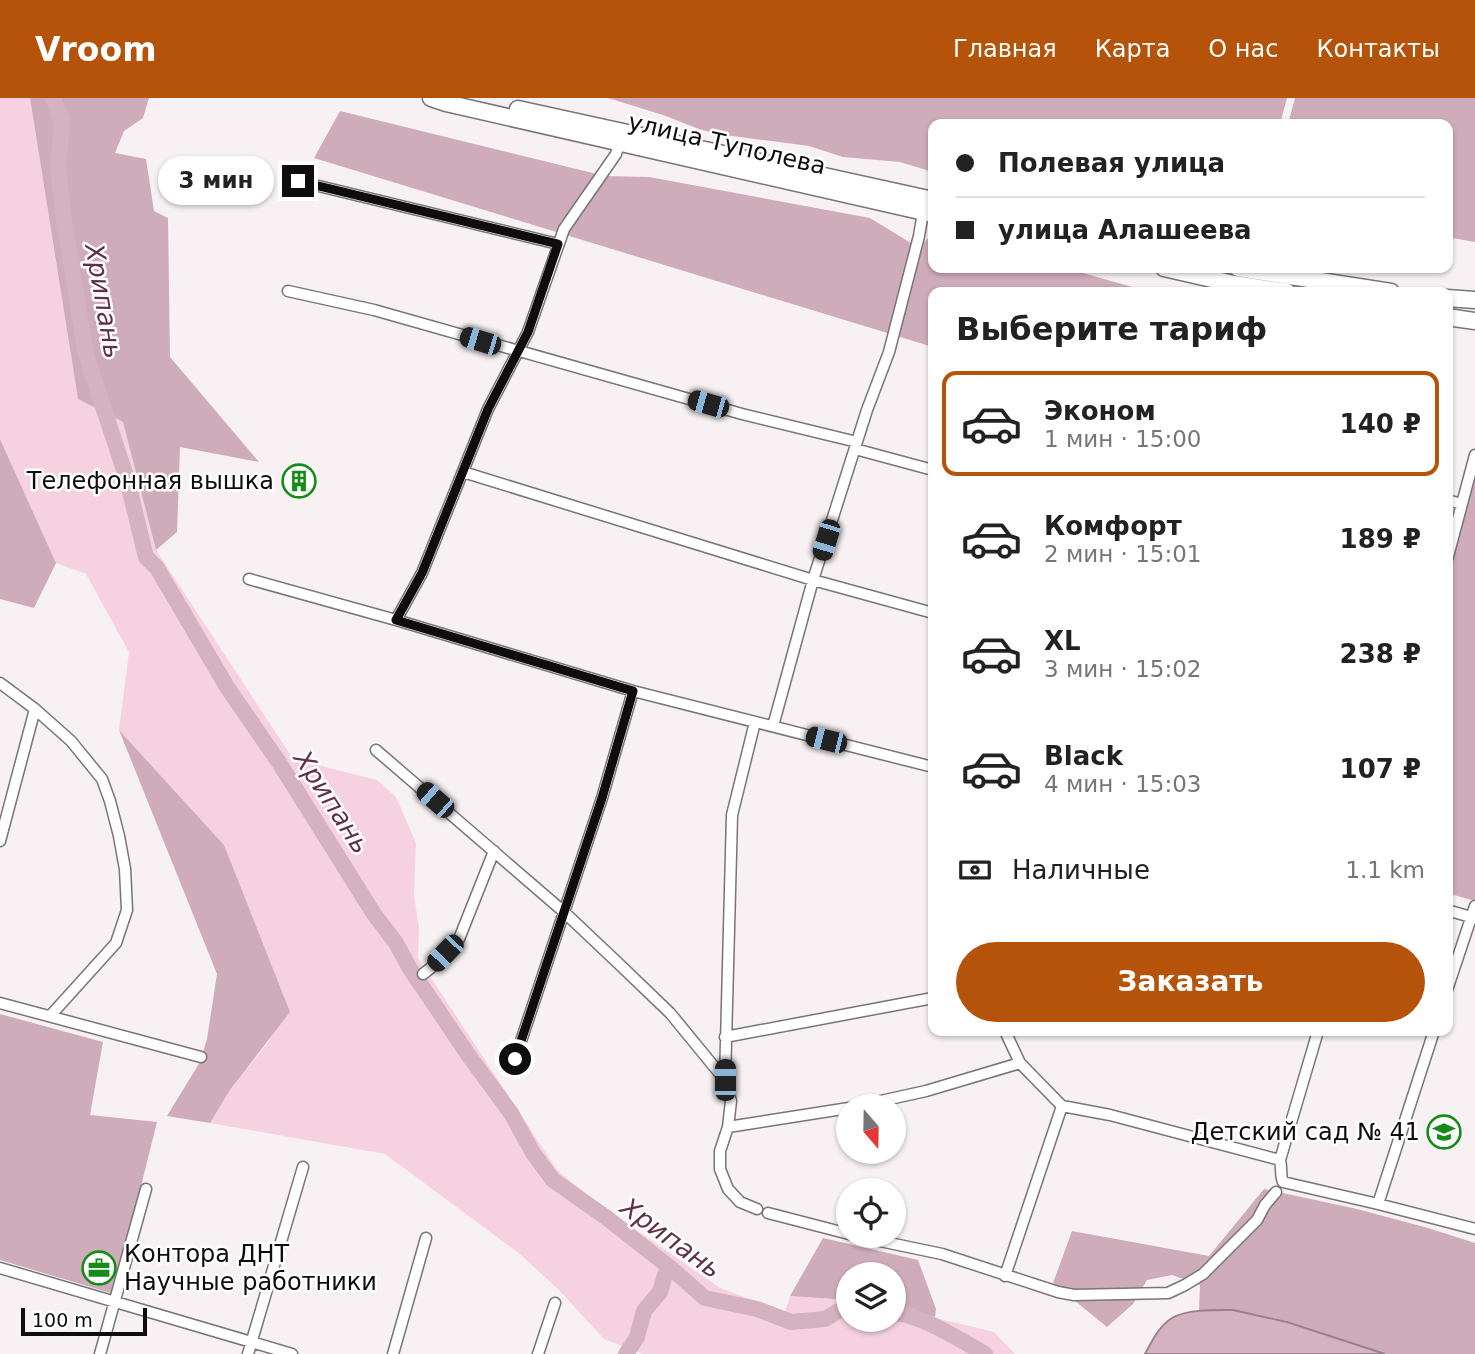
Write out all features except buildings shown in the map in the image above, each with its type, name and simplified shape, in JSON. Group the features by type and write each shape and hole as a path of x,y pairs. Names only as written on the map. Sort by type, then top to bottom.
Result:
{"main road":[{"name":"улица Туполева","path":"431,98 619,144 928,209"},
{"name":"улица Туполева","path":"466,98 928,209"},
{"path":"1186,273 1254,287"},
{"path":"1270,273 1359,287"},
{"path":"1453,298 1475,300"},
{"path":"1453,318 1475,321"}],"street":[{"path":"396,620 422,573 488,409 520,351 564,229 616,154 619,144"},
{"path":"298,181 558,244"},
{"path":"773,726 813,580 867,410 889,352 919,236 928,214"},
{"path":"288,291 374,310 928,468"},
{"path":"1453,536 1475,455"},
{"path":"463,472 813,580 928,612"},
{"path":"1453,502 1461,504"},
{"path":"249,579 633,691 928,766"},
{"path":"0,683 71,741 102,779 119,836 125,869 127,911 116,943 50,1016"},
{"path":"515,1059 602,798 633,691"},
{"path":"0,841 35,709"},
{"path":"755,722 732,815 725,1037 725,1080 731,1101 728,1127 720,1151 720,1169 728,1189 740,1202 836,1231"},
{"path":"376,750 564,912 670,1013 725,1080"},
{"path":"423,974 459,939 494,851"},
{"path":"1453,973 1475,906"},
{"path":"1453,912 1473,918"},
{"path":"725,1037 928,999"},
{"path":"0,1003 201,1057"},
{"path":"1007,1036 1020,1063 1062,1106 1110,1115 1280,1160"},
{"path":"1317,1036 1280,1160 1283,1182 1475,1229"},
{"path":"1378,1204 1432,1036"},
{"path":"906,1095 1020,1063"},
{"path":"1005,1276 1062,1106"},
{"path":"728,1127 836,1110"},
{"path":"248,1354 303,1167"},
{"path":"100,1354 146,1189"},
{"path":"906,1246 942,1254 1005,1276 1074,1295 1168,1293 1203,1274 1257,1220 1276,1192"},
{"path":"393,1354 426,1238"},
{"path":"0,1268 292,1354"},
{"path":"538,1354 555,1303"}],"shaded area":[{"path":"0,98 30,98 78,399 123,421 156,550 293,759 377,780 396,797 416,843 414,894 419,929 418,958 557,1170 596,1202 720,1288 785,1312 790,1296 836,1299 836,1332 906,1332 906,1311 994,1332 1015,1354 643,1354 604,1339 559,1290 521,1255 385,1154 210,1123 230,1090 270,1040 224,845 119,730 129,652 86,574 56,563 0,439"},
{"path":"30,98 149,98 143,118 124,131 115,153 146,159 154,211 168,218 170,357 259,462 180,447 177,532 156,550 123,422 78,399"},
{"path":"608,98 1287,98 1281,119 928,119 928,170 900,162 843,157 809,146 717,134"},
{"path":"1295,98 1475,98 1475,242 1453,238 1453,119 1289,119"},
{"path":"340,111 605,176 649,177 870,218 919,248 928,238 928,273 1083,273 1132,287 928,287 928,345 314,158"},
{"path":"0,439 56,563 34,608 0,599"},
{"path":"1475,477 1475,901 1453,895 1453,560"},
{"path":"119,730 224,845 290,1012 230,1090 210,1123 167,1116 200,1062 207,1039 217,974"},
{"path":"0,1014 103,1042 90,1115 157,1122 114,1294 0,1260"},
{"path":"1264,1189 1357,1209 1475,1243 1475,1354 1385,1354 1287,1321 1233,1310 1199,1311 1200,1285 1172,1275 1147,1280 1133,1304 1107,1327 1053,1283 1072,1231 1209,1256"},
{"path":"823,1238 836,1241 836,1248 866,1248 918,1260 936,1309 935,1317 906,1311 906,1262 836,1262 836,1299 790,1296"},
{"path":"1233,1310 1287,1322 1385,1354 1145,1354 1160,1329 1178,1315"}],"waterway":[{"name":"Хрипань","path":"53,98 62,121 58,169 86,355 127,479 146,557 157,568 227,687 280,764 409,967 511,1113 533,1153 553,1180 607,1218 705,1298 757,1309 791,1322 825,1319 836,1312"},
{"path":"626,1354 637,1337 644,1311 660,1292 665,1275 673,1270"},
{"name":"Хрипань","path":"906,1315 929,1323 985,1354"}],"place":[{"name":"Телефонная вышка","path":"299,481"},
{"name":"Детский сад № 41","path":"1444,1132"},
{"name":"Контора ДНТ Научные работники","path":"99,1268"}],"route":[{"path":"298,181 558,244 520,351 488,409 422,573 396,620 633,691 602,798 515,1059"}]}
